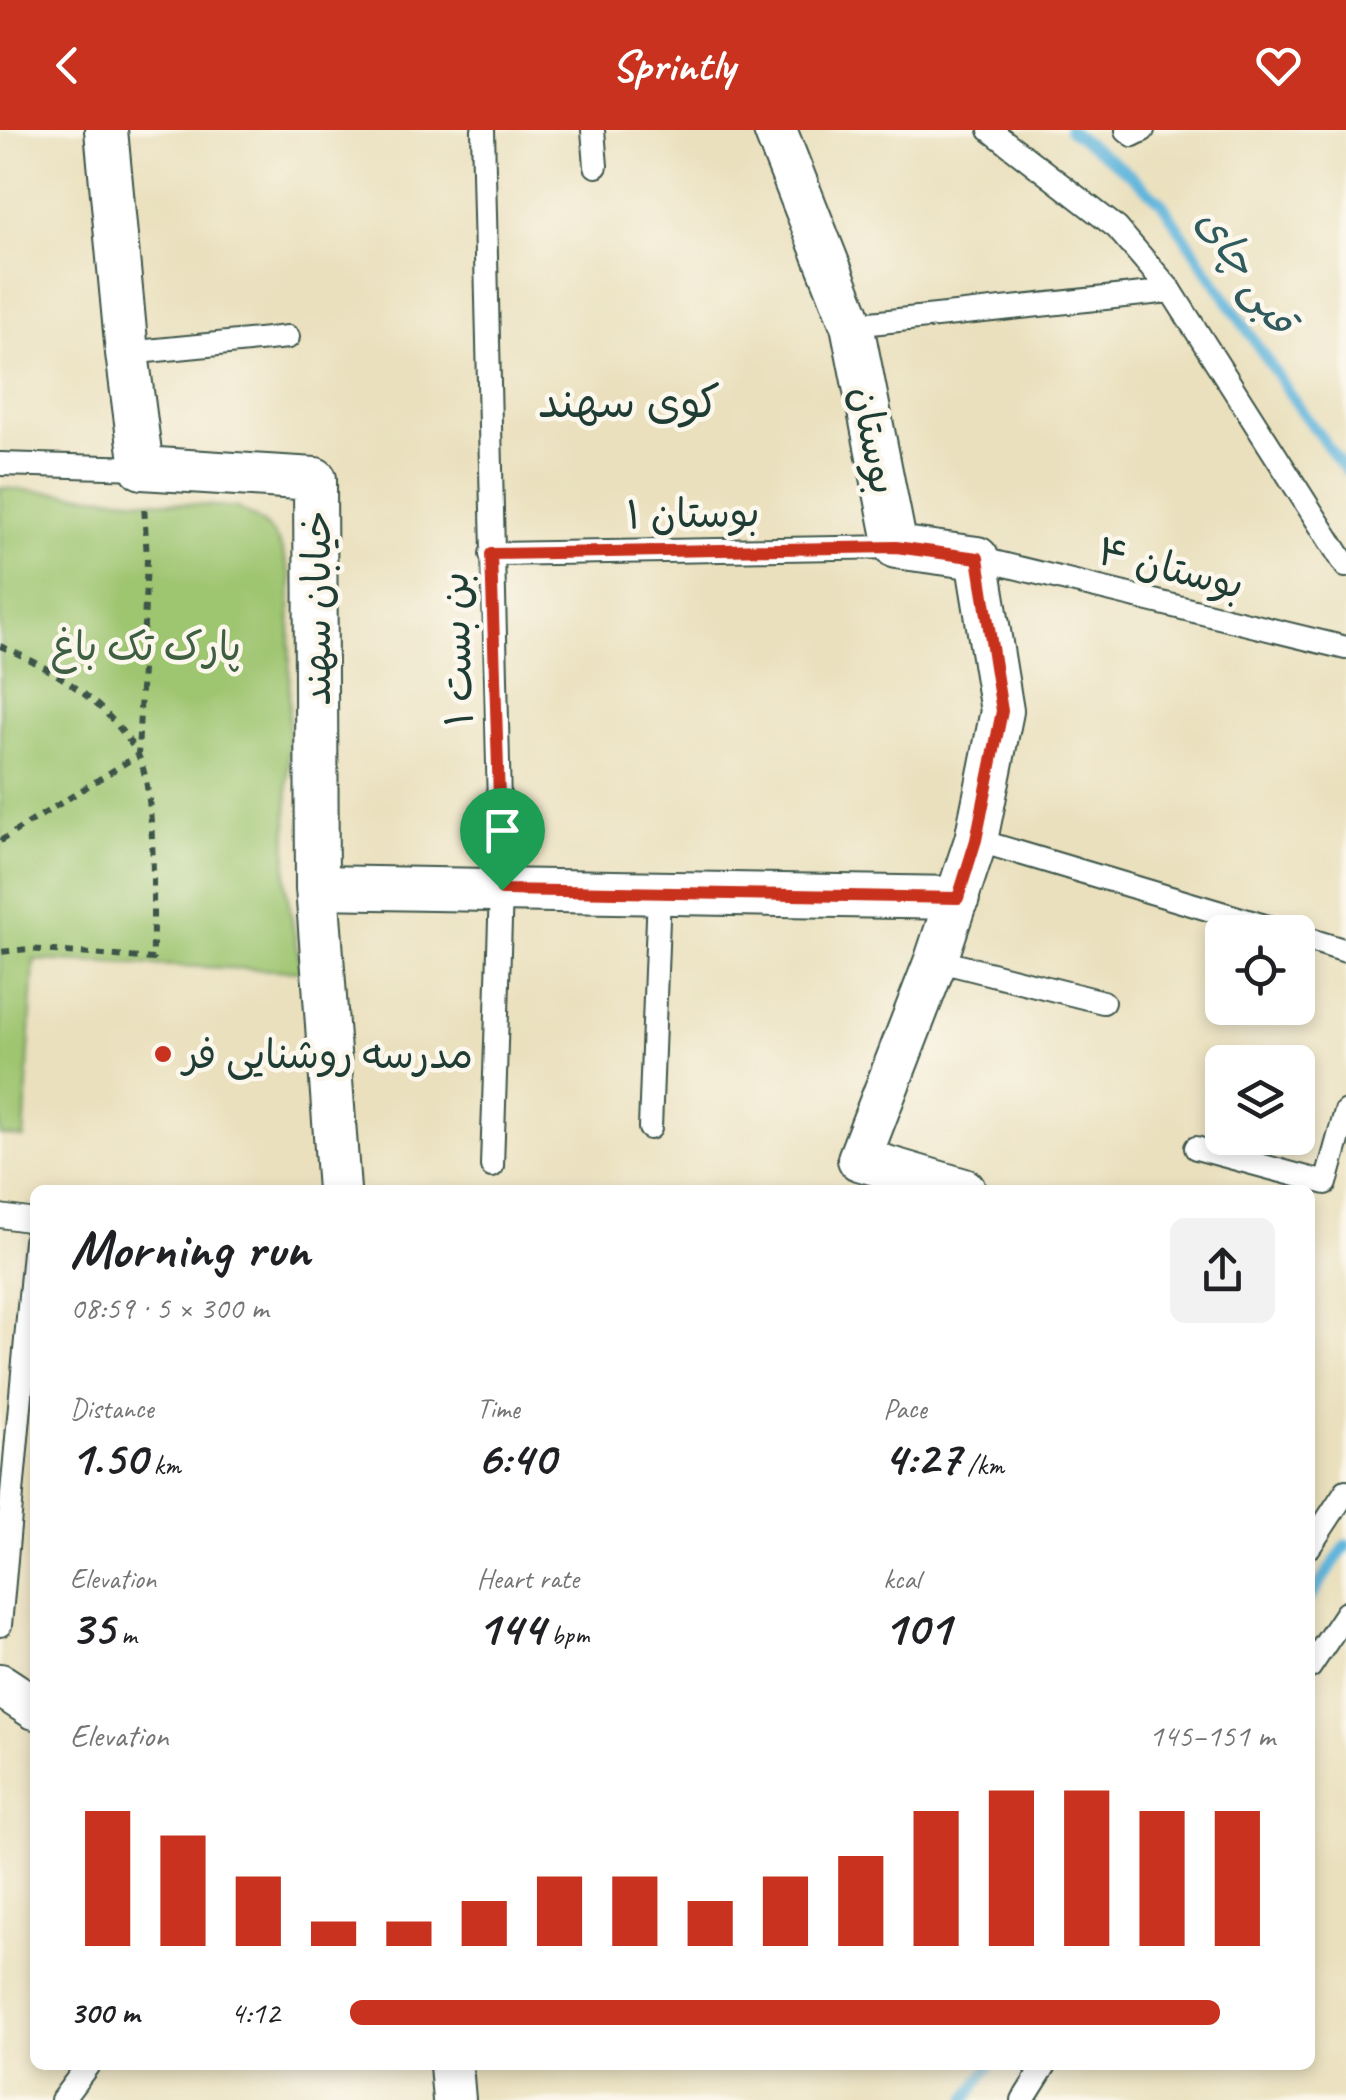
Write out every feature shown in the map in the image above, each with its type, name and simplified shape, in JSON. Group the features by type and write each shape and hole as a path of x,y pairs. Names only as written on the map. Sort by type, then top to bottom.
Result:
{"street":[{"path":"106,130 142,468"},
{"name":"بوستان","path":"775,130 852,324 896,547 978,558"},
{"name":"خیابان سهند","path":"142,468 315,480 316,887 339,1185"},
{"path":"947,1185 859,1159 958,898 976,840 1002,711 978,558"},
{"path":"316,887 958,898"},
{"path":"0,1684 30,1705"},
{"path":"451,2070 454,2100"}],"lane":[{"name":"بن بست ۱","path":"482,130 502,890 492,1166"},
{"path":"593,130 596,166"},
{"path":"990,130 1117,228 1171,292 1346,566"},
{"path":"1127,130 1133,135 1143,130"},
{"path":"852,324 1171,292"},
{"path":"127,352 288,337"},
{"path":"0,464 142,468"},
{"name":"بوستان ۱","path":"491,554 896,547"},
{"name":"بوستان ۴","path":"978,558 1346,648"},
{"path":"976,840 1228,915"},
{"path":"650,1128 659,893"},
{"path":"1315,941 1346,951"},
{"path":"936,960 1103,1002"},
{"path":"1196,1148 1326,1183 1346,1110"},
{"path":"0,1216 30,1220"},
{"path":"0,1624 30,1296"},
{"path":"1315,1538 1346,1491"},
{"path":"1315,1659 1346,1613"},
{"path":"62,2100 84,2070"},
{"path":"1022,2100 1042,2070"}],"path":[{"path":"0,952 29,949 153,959 150,806 138,756 147,560 142,468"},
{"path":"0,646 32,659 71,684 106,714 138,756"},
{"path":"0,841 138,756"}],"green space":[{"name":"پارک تک باغ","path":"0,488 237,508 274,535 291,578 286,887 301,971 34,960 24,1138 0,1135"}],"waterway":[{"name":"قبی چای","path":"1069,130 1161,202 1346,471"},
{"name":"قبی چای","path":"1315,1591 1346,1545"},
{"name":"قبی چای","path":"966,2100 987,2070"}],"place":[{"name":"مدرسه روشنایی فر","path":"163,1054"}],"district":[{"name":"کوی سهند","path":"629,401"}],"route":[{"path":"896,547 978,558 1002,711 976,840 958,898 502,890 491,554 896,547"}]}
